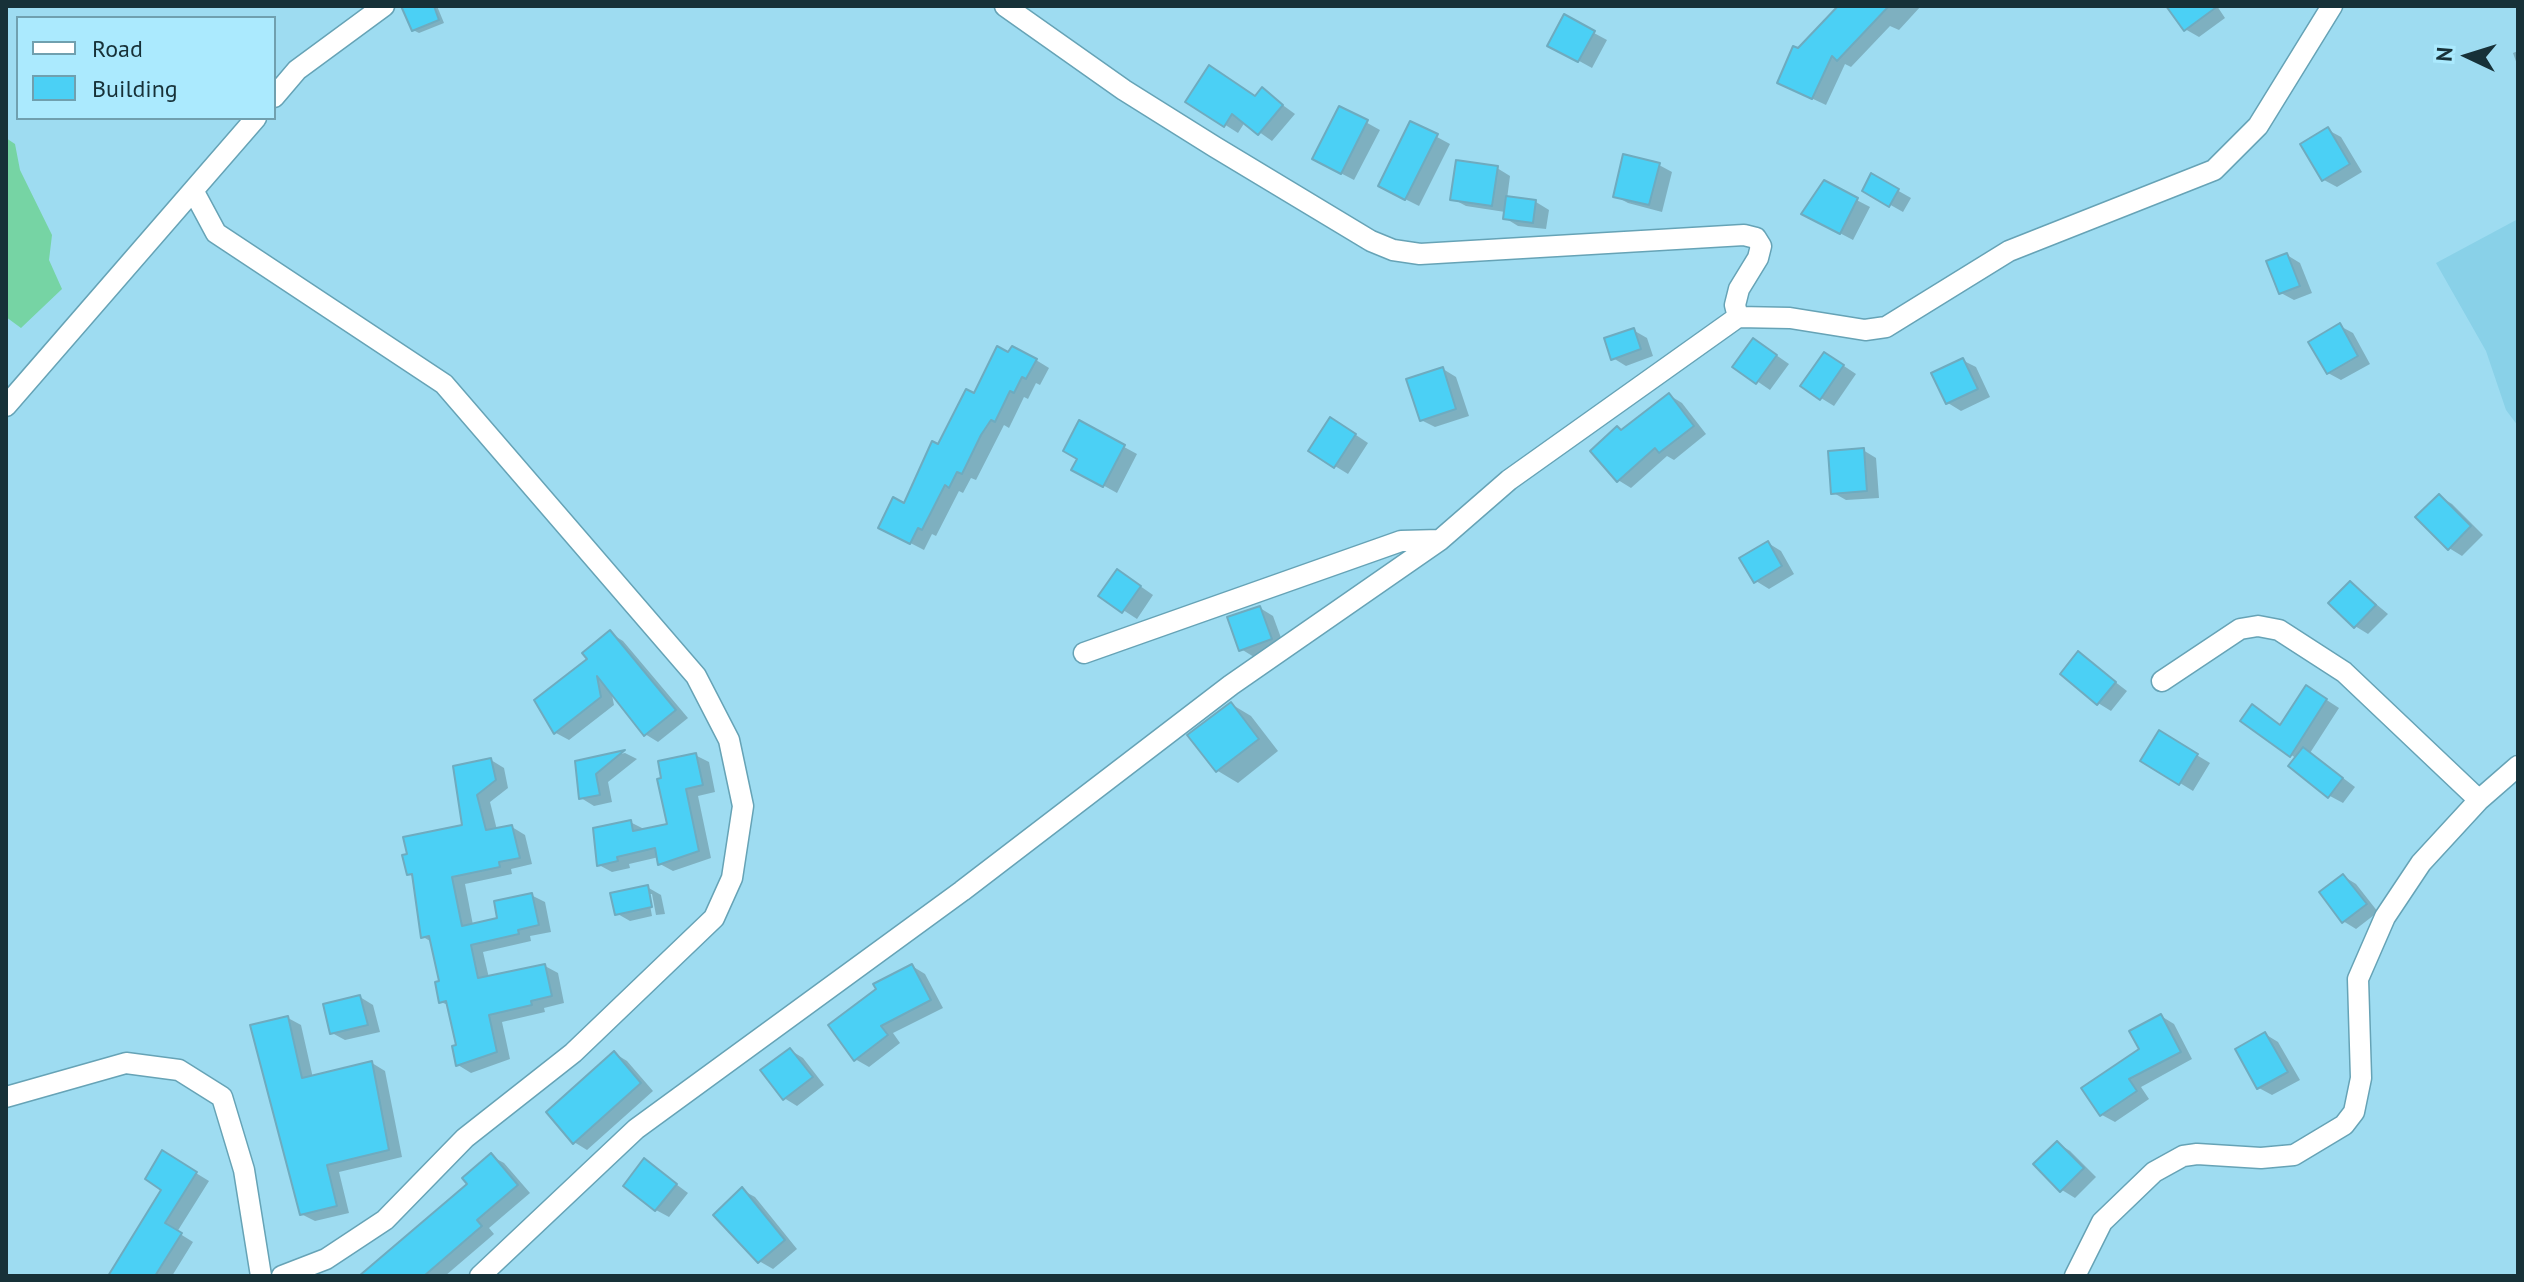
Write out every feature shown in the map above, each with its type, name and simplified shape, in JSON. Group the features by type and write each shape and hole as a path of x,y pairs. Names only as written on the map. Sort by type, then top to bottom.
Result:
{"street":[{"path":"276,95 297,70 359,20 384,6"},
{"path":"359,20 402,6"},
{"path":"1005,6 1189,131 1371,241 1393,250 1420,254 1744,235 1756,238 1761,246 1758,258 1739,289 1735,305 1738,317"},
{"path":"480,1276 636,1129 962,891 1231,685 1440,540 1509,480 1738,317 1790,318 1865,330 1886,327 2009,251 2214,170 2258,126 2332,6"},
{"path":"6,406 254,120"},
{"path":"194,192 216,233 444,384 696,676 729,740 743,806 732,878 714,918 573,1053 465,1138 385,1220 326,1259 282,1276"},
{"path":"1084,653 1401,541 1440,540"},
{"path":"2162,681 2240,629 2258,626 2279,630 2344,672 2479,800"},
{"path":"2075,1276 2102,1222 2154,1172 2183,1156 2197,1154 2261,1158 2294,1155 2344,1125 2354,1112 2359,1093 2358,979 2385,917 2421,863 2479,800 2518,766"},
{"path":"6,1097 126,1063 179,1070 222,1097 244,1170 261,1276"}],"shaded area":[{"path":"2518,219 2518,426 2506,410 2486,351 2436,263"}],"green space":[{"path":"6,138 15,144 20,170 52,235 49,260 62,289 21,328 6,317"}],"building":[{"path":"401,6 434,6 439,20 412,31"},
{"path":"1838,6 1889,6 1837,61 1832,56 1812,99 1777,83 1793,46 1798,48"},
{"path":"2166,6 2218,6 2184,31"},
{"path":"1564,14 1595,31 1578,62 1547,46"},
{"path":"1209,65 1255,96 1262,87 1283,105 1258,135 1232,114 1224,127 1185,102"},
{"path":"1339,106 1368,120 1341,174 1312,159"},
{"path":"1410,121 1438,134 1405,200 1378,186"},
{"path":"2328,127 2350,164 2322,181 2300,144"},
{"path":"1623,154 1660,163 1649,205 1613,197"},
{"path":"1456,160 1498,166 1492,206 1450,200"},
{"path":"1871,173 1899,189 1889,207 1862,191"},
{"path":"1824,180 1858,198 1840,234 1801,214"},
{"path":"1506,196 1536,200 1533,223 1503,219"},
{"path":"2287,253 2300,286 2279,294 2266,261"},
{"path":"2340,323 2358,356 2327,374 2308,342"},
{"path":"1634,328 1641,349 1611,360 1604,338"},
{"path":"1753,338 1777,355 1756,384 1732,367"},
{"path":"997,346 1008,352 1012,346 1037,359 1026,379 1022,377 1014,393 1010,391 995,422 991,420 981,435 962,474 957,472 949,488 945,485 922,530 918,528 910,544 878,528 893,497 904,503 932,441 938,444 966,389 974,393"},
{"path":"1824,352 1844,365 1820,400 1800,386"},
{"path":"1963,358 1978,389 1946,404 1931,373"},
{"path":"1443,367 1456,409 1420,421 1406,379"},
{"path":"1669,393 1694,426 1659,453 1655,448 1617,482 1590,451 1617,426 1621,430"},
{"path":"1330,417 1356,434 1334,468 1308,451"},
{"path":"1079,420 1125,445 1103,487 1071,470 1077,459 1063,451"},
{"path":"1864,448 1867,491 1831,494 1828,451"},
{"path":"2439,494 2471,526 2448,550 2415,517"},
{"path":"1768,541 1782,566 1754,583 1739,558"},
{"path":"1117,569 1141,586 1122,613 1098,596"},
{"path":"2350,581 2376,605 2354,628 2328,603"},
{"path":"1260,606 1272,639 1239,651 1227,617"},
{"path":"610,630 676,710 644,736 597,676 601,697 554,734 534,700 587,659 582,653"},
{"path":"2078,651 2116,682 2097,705 2060,674"},
{"path":"2306,685 2327,699 2290,757 2240,721 2252,704 2280,725"},
{"path":"1231,702 1259,739 1216,772 1187,735"},
{"path":"2159,730 2198,754 2179,785 2140,761"},
{"path":"2303,747 2343,778 2328,798 2288,766"},
{"path":"625,750 596,774 600,795 579,799 575,761"},
{"path":"696,753 703,785 686,789 699,851 658,865 655,848 617,857 618,861 597,866 593,828 631,820 633,831 667,824 657,779 661,778 658,761"},
{"path":"491,758 496,780 477,795 486,830 512,825 520,858 499,862 500,867 452,877 462,926 497,918 494,901 532,893 539,925 518,930 519,934 471,945 478,978 545,964 552,996 531,1001 532,1005 489,1015 497,1052 456,1066 452,1046 456,1045 446,1001 439,1003 435,982 439,981 429,936 421,938 412,874 407,875 402,855 407,854 403,837 462,825 453,766"},
{"path":"2343,874 2367,904 2342,923 2319,892"},
{"path":"648,885 652,907 615,915 610,893"},
{"path":"912,964 931,1000 881,1026 888,1035 854,1061 828,1025 876,989 873,984"},
{"path":"360,995 368,1025 330,1034 323,1004"},
{"path":"2161,1014 2181,1052 2129,1079 2137,1091 2100,1116 2081,1088 2139,1049 2129,1031"},
{"path":"288,1016 302,1078 372,1061 389,1150 327,1165 337,1206 300,1215 250,1025"},
{"path":"2265,1032 2288,1072 2257,1089 2235,1049"},
{"path":"790,1048 813,1077 783,1100 760,1070"},
{"path":"614,1051 641,1083 573,1144 546,1112"},
{"path":"2057,1141 2084,1168 2060,1192 2033,1164"},
{"path":"162,1150 197,1172 165,1223 182,1233 155,1276 108,1276 161,1190 145,1179"},
{"path":"491,1153 518,1185 477,1220 482,1226 424,1276 359,1276 467,1184 462,1178"},
{"path":"644,1158 677,1184 655,1211 623,1186"},
{"path":"742,1187 785,1240 758,1263 713,1215"}]}
